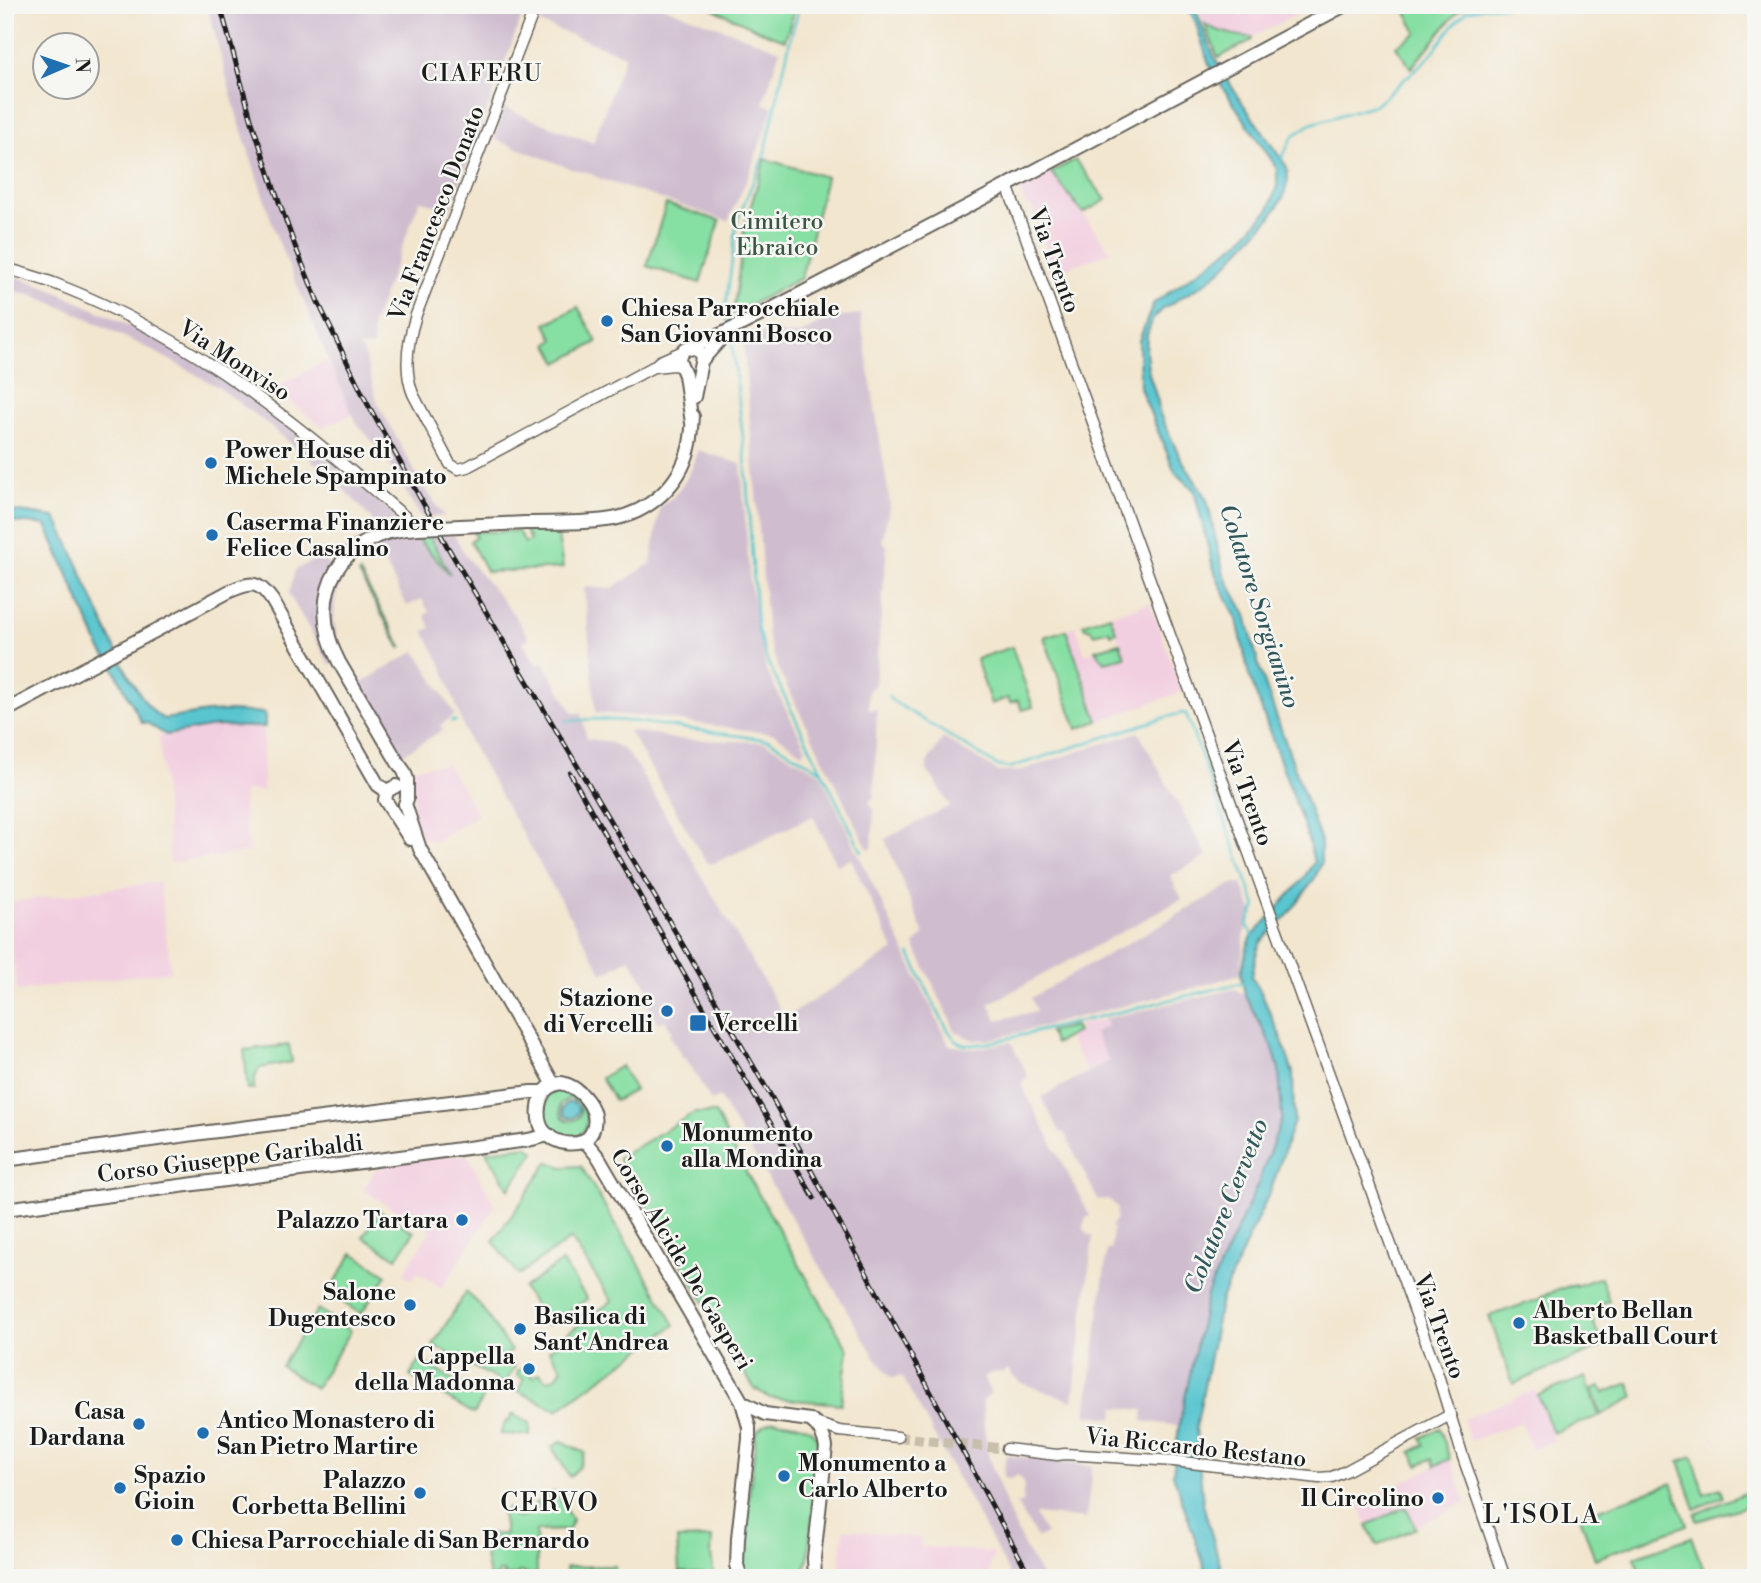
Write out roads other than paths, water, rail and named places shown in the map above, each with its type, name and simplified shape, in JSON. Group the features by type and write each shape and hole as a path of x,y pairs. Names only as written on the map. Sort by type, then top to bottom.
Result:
{"main road":[{"path":"692,422 679,358 696,343 729,330 1345,5"},
{"path":"683,368 692,371 701,364 729,330"},
{"path":"419,849 385,800 399,794 407,779 404,771 339,662 326,632 324,614 327,595 337,569 350,552 370,538 394,530 610,519 626,516 643,508 671,485 689,451 701,355 698,351 686,350"},
{"path":"5,712 230,591 249,583 264,590 378,785 399,794 419,849 525,1032 549,1088"},
{"path":"561,1083 569,1084 587,1100 594,1120 591,1133 584,1140 563,1143 544,1131 538,1118 540,1102 549,1088 561,1083"},
{"name":"Corso Giuseppe Garibaldi","path":"5,1160 549,1088"},
{"name":"Corso Giuseppe Garibaldi","path":"5,1209 528,1140 549,1135"},
{"name":"Corso Alcide De Gasperi","path":"584,1140 599,1158 742,1402 749,1439 738,1538 737,1565 741,1578"},
{"path":"742,1402 772,1416 810,1419 824,1438 826,1447 814,1558 815,1578"},
{"path":"749,1439 757,1424 772,1416"},
{"path":"803,1578 814,1558"}],"street":[{"name":"Via Francesco Donato","path":"536,5 416,314 409,337 410,386 450,464 458,469 467,467 653,367"},
{"name":"Via Trento","path":"1007,185 1438,1375 1477,1500 1505,1578"},
{"name":"Via Monviso","path":"5,268 55,284 113,309 223,372 258,396 349,468 418,528"},
{"path":"653,367 660,361 686,350"},
{"path":"653,367 674,365 683,368"},
{"name":"Via Riccardo Restano","path":"1007,1450 1174,1461 1311,1478 1332,1477 1450,1415"},
{"path":"815,1423 839,1431 898,1437"},
{"path":"826,1447 833,1435 839,1431"}],"water":[{"path":"1187,5 1194,5 1215,59 1287,167 1288,180 1283,198 1270,218 1223,268 1204,284 1164,308 1153,319 1147,335 1148,370 1159,412 1179,455 1207,500 1224,575 1246,615 1260,670 1321,842 1321,863 1314,880 1287,916 1261,942 1252,977 1282,1040 1293,1073 1294,1121 1272,1187 1221,1299 1196,1428 1203,1504 1224,1578 1206,1578 1173,1474 1179,1426 1207,1294 1257,1186 1282,1118 1279,1069 1273,1048 1245,995 1241,974 1247,948 1251,938 1301,882 1314,862 1307,835 1249,675 1237,619 1212,563 1194,490 1175,472 1140,388 1139,341 1153,304 1239,242 1269,209 1277,186 1277,168 1209,64"},
{"path":"5,510 55,517 120,659 150,708 164,719 207,712 265,713 265,727 214,726 166,735 147,723 142,723 100,648 46,525 5,521"},
{"path":"568,1102 574,1102 579,1110 577,1116 568,1118 563,1113 563,1107"}],"waterway":[{"path":"729,327 725,314 737,221 765,153 800,5"},
{"path":"1280,162 1293,136 1311,124 1377,104 1428,58 1467,11 1525,5"},
{"path":"731,333 745,456 757,627 767,661 862,852"},
{"path":"888,696 998,766 1009,768 1163,718 1186,714 1256,906 1247,925 1254,937"},
{"path":"566,721 599,719 638,722 769,740 822,771"},
{"path":"451,721 456,721"},
{"path":"910,954 945,1026 957,1041 968,1045 989,1043 1245,982"}],"tunnel":[{"path":"898,1437 1007,1449"}],"railway":[{"path":"220,5 252,122 295,246 318,302 367,403 447,546 772,1098 1031,1578"},
{"path":"570,773 814,1198"}],"place":[{"name":"Chiesa Parrocchiale San Giovanni Bosco","path":"607,321"},
{"name":"Power House di Michele Spampinato","path":"211,463"},
{"name":"Caserma Finanziere Felice Casalino","path":"212,535"},
{"name":"Stazione di Vercelli","path":"667,1011"},
{"name":"Vercelli","path":"698,1023"},
{"name":"Monumento alla Mondina","path":"667,1146"},
{"name":"Palazzo Tartara","path":"462,1220"},
{"name":"Salone Dugentesco","path":"410,1305"},
{"name":"Alberto Bellan Basketball Court","path":"1519,1323"},
{"name":"Basilica di Sant'Andrea","path":"520,1329"},
{"name":"Cappella della Madonna","path":"529,1369"},
{"name":"Casa Dardana","path":"139,1424"},
{"name":"Antico Monastero di San Pietro Martire","path":"203,1433"},
{"name":"Monumento a Carlo Alberto","path":"784,1476"},
{"name":"Spazio Gioin","path":"120,1488"},
{"name":"Palazzo Corbetta Bellini","path":"420,1493"},
{"name":"Il Circolino","path":"1438,1498"},
{"name":"Chiesa Parrocchiale di San Bernardo","path":"177,1540"}],"district":[{"name":"CIAFERU","path":"482,73"},
{"name":"CERVO","path":"550,1502"},
{"name":"L'ISOLA","path":"1542,1514"}],"park label":[{"name":"Cimitero Ebraico","path":"777,234"}],"water label":[{"name":"Colatore Sorgianino","path":"1260,606"},
{"name":"Colatore Cervetto","path":"1226,1206"}]}
